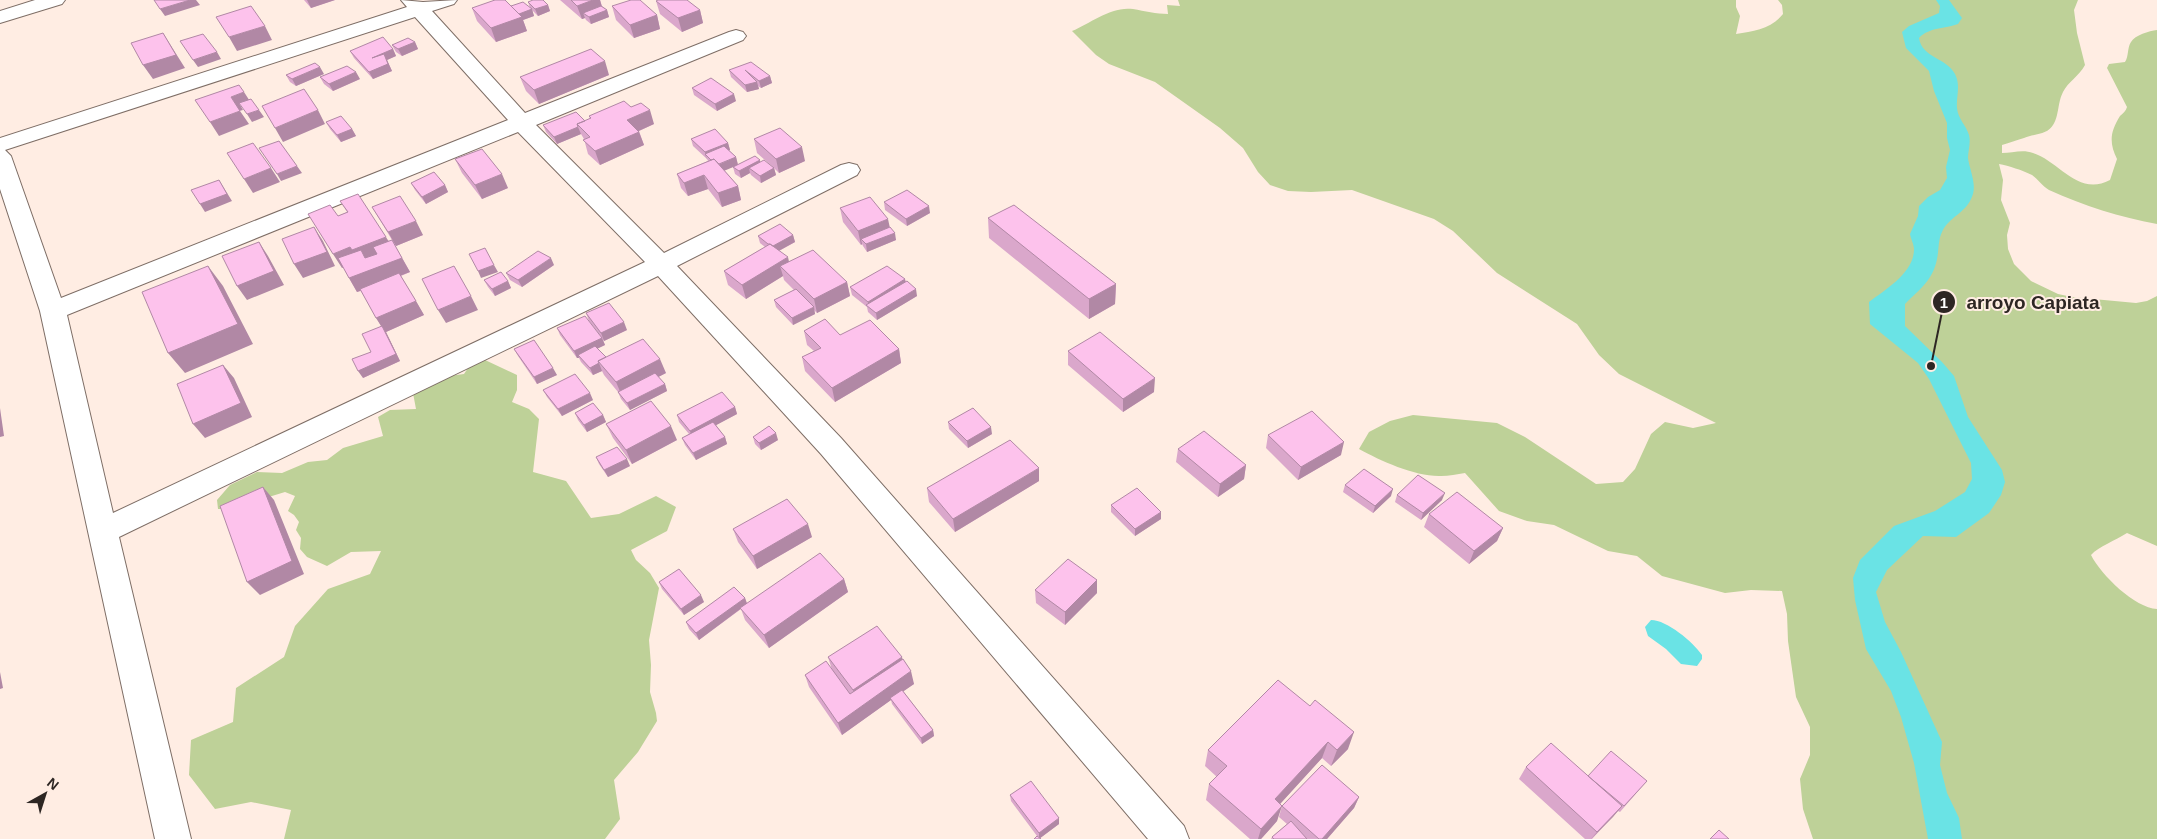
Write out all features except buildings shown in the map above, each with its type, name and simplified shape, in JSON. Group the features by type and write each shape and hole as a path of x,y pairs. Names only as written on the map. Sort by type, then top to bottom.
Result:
{"street":[{"path":"0,16 55,0"},
{"path":"0,145 415,5 447,0"},
{"path":"415,5 522,123 661,264 831,446 1171,839"},
{"path":"53,312 736,36"},
{"path":"0,156 53,312 173,839"},
{"path":"103,531 661,264 849,170"}],"green space":[{"path":"1178,0 1736,0 1736,7 1740,16 1736,34 1768,26 1778,19 1783,14 1782,5 1778,0 2078,0 2074,10 2077,33 2085,65 2063,92 2052,127 2045,132 2002,145 2002,153 2021,151 2033,153 2052,163 2069,176 2088,184 2099,184 2110,180 2117,159 2112,143 2113,132 2120,116 2127,107 2107,68 2109,64 2125,62 2130,44 2136,37 2146,32 2157,30 2157,224 2129,218 2075,201 2044,187 2032,175 2016,168 1999,164 2003,180 2001,200 2010,223 2007,235 2008,249 2014,264 2031,281 2058,294 2072,297 2136,303 2147,301 2157,296 2157,546 2127,533 2091,555 2110,581 2129,597 2148,607 2157,609 2157,839 1813,839 1803,809 1800,779 1810,755 1810,727 1796,697 1788,641 1787,614 1782,591 1751,590 1725,593 1662,576 1637,556 1608,551 1554,525 1527,521 1499,511 1465,473 1441,476 1421,474 1388,463 1359,449 1369,432 1390,421 1413,415 1497,423 1525,437 1596,484 1623,482 1635,469 1651,434 1665,422 1693,428 1716,423 1619,374 1599,355 1577,324 1497,273 1453,231 1434,219 1352,190 1288,191 1270,185 1258,172 1243,148 1220,128 1155,82 1109,64 1096,55 1072,31 1117,10 1133,9 1168,14 1167,5 1180,6"},
{"path":"485,360 517,375 517,390 512,402 529,409 539,419 533,472 566,481 591,518 619,514 656,496 676,507 667,531 631,550 636,560 650,573 659,588 649,640 651,665 650,692 657,721 638,752 614,780 620,819 605,839 284,839 291,810 251,802 215,809 189,775 191,740 233,722 236,688 284,657 295,626 328,589 370,574 381,551 351,552 327,566 307,557 300,549 301,538 296,530 299,522 288,511 295,496 285,492 230,509 218,509 217,500 230,485 257,472 282,473 308,462 327,460 343,448 383,436 378,417 390,410 416,409 413,393 442,377 464,374 472,362"}],"water":[{"path":"1936,0 1949,0 1962,18 1958,24 1932,30 1919,38 1925,50 1946,64 1957,78 1957,108 1969,135 1968,158 1974,189 1968,204 1949,222 1942,232 1938,256 1929,279 1905,304 1905,326 1954,376 1968,417 2002,470 2005,482 2001,495 1989,513 1956,537 1923,536 1887,570 1876,592 1885,622 1901,652 1942,742 1940,765 1947,793 1959,818 1962,839 1928,839 1914,763 1901,717 1891,691 1866,649 1855,600 1853,578 1860,560 1894,526 1935,511 1965,492 1972,479 1971,463 1929,379 1918,363 1870,324 1869,302 1898,280 1913,258 1914,247 1910,234 1918,216 1919,206 1928,197 1940,190 1947,178 1946,167 1950,150 1947,138 1947,123 1934,91 1929,71 1906,48 1902,32 1909,26 1939,13 1940,6"},
{"path":"1651,620 1672,628 1692,644 1702,655 1702,659 1697,666 1681,664 1666,649 1648,636 1645,627"}],"place":[{"name":"arroyo Capiata","path":"1931,366"}]}
